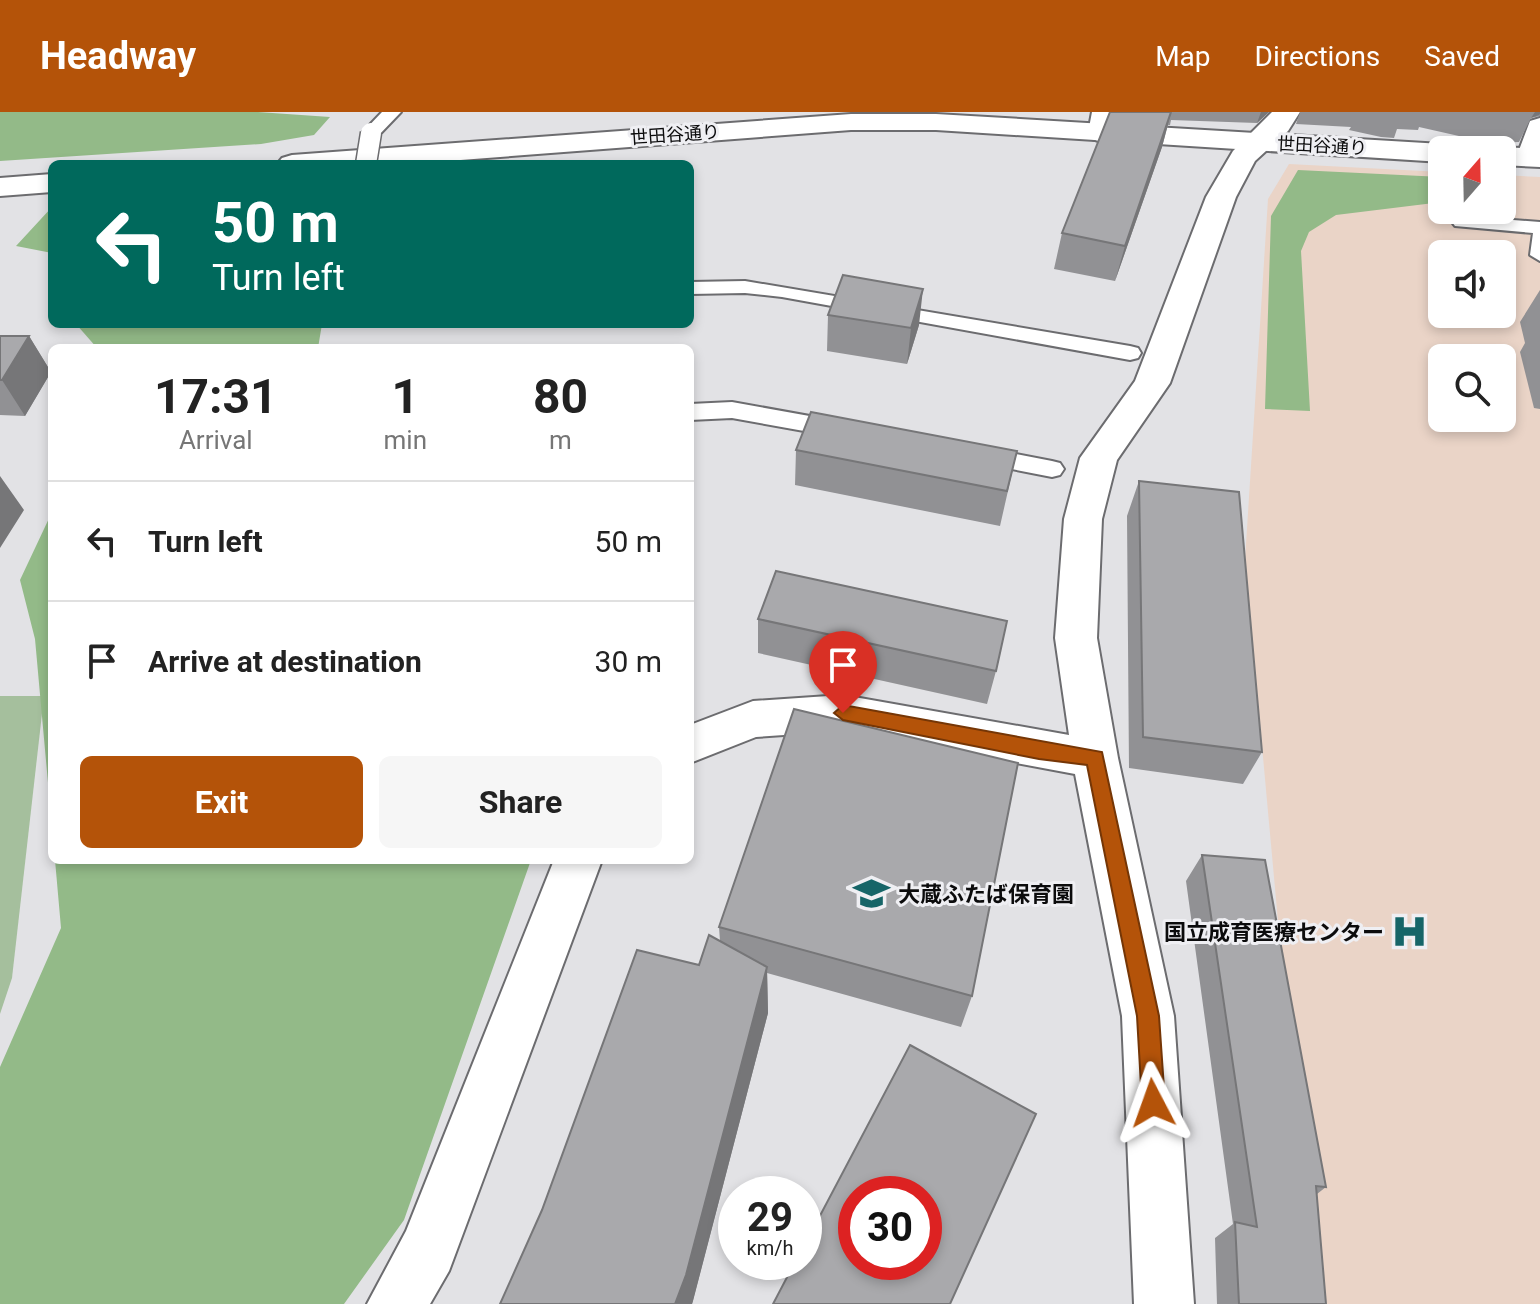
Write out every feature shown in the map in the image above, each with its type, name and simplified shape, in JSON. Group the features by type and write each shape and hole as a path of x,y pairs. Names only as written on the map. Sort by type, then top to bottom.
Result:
{"street":[{"name":"世田谷通り","path":"345,160 851,122 1272,127 1428,151"},
{"path":"1164,1304 1148,1016 1095,758 1076,638 1086,504 1099,458 1152,383 1221,197 1243,157 1272,127"},
{"path":"1516,157 1536,158 1540,127"},
{"path":"0,187 48,183"},
{"path":"694,742 753,719 843,713 1039,751 1095,758"},
{"path":"397,1304 428,1250 576,864"}],"lane":[{"path":"367,160 371,133 392,112"},
{"path":"1488,224 1540,228"},
{"path":"1540,237 1540,255"},
{"path":"694,288 745,287 798,293 1130,353"},
{"path":"694,412 732,410 869,435"},
{"path":"961,452 1052,469"}],"shaded area":[{"name":"国立成育医療センター","path":"1289,164 1428,171 1428,224 1516,224 1516,176 1540,177 1540,1304 1313,1304 1245,560 1268,199"}],"green space":[{"path":"0,112 258,112 330,117 314,135 261,144 0,161"},
{"path":"1298,170 1428,176 1428,204 1336,215 1309,232 1301,251 1310,411 1265,409 1271,216"},
{"path":"48,211 48,252 16,246"},
{"path":"80,328 321,328 319,344 94,344"},
{"path":"48,520 48,783 35,639 20,580"},
{"path":"0,696 44,696 12,978 0,1014"},
{"path":"55,864 530,864 404,1220 344,1304 0,1304 0,1067 61,928"}],"building":[{"path":"1110,112 1171,112 1125,246 1062,233"},
{"path":"843,275 923,289 911,328 828,315"},
{"path":"0,336 29,336 2,380 0,380"},
{"path":"811,412 1017,451 1007,491 796,450"},
{"path":"1139,481 1239,492 1262,752 1143,737"},
{"path":"776,571 1007,621 996,671 758,619"},
{"path":"794,709 1018,763 972,996 719,927"},
{"path":"1202,855 1265,860 1326,1187 1316,1186 1326,1304 1239,1304 1235,1222 1257,1227"},
{"path":"709,935 767,967 686,1275 675,1304 500,1304 542,1210 637,950 699,965"},
{"path":"910,1045 1036,1114 950,1304 773,1304 786,1280 822,1280 822,1212 838,1182 838,1280 942,1280 942,1176 841,1176"}],"place":[{"name":"大蔵ふたば保育園","path":"872,894"},
{"name":"国立成育医療センター","path":"1410,932"}],"route":[{"path":"843,713 1039,751 1095,758 1148,1016 1153,1103"}]}
